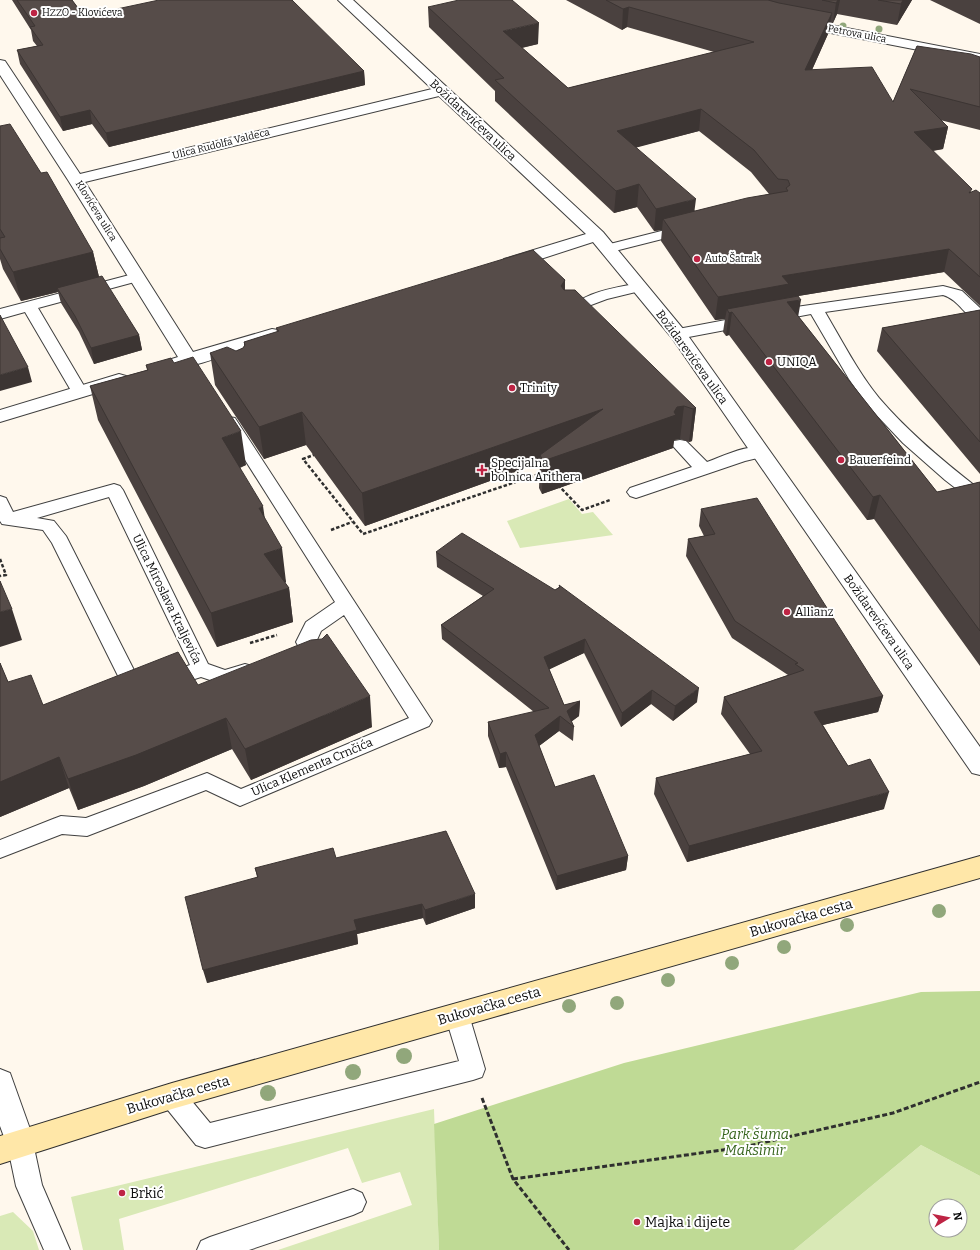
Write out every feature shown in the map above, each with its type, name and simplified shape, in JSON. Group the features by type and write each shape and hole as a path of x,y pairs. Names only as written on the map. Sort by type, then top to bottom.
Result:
{"main road":[{"name":"Bukovačka cesta","path":"10,1146 172,1096 980,867"}],"street":[{"name":"Božidarevićeva ulica","path":"345,0 602,242 678,334 980,766"},
{"name":"Petrova ulica","path":"784,20 980,58"},
{"name":"Klovićeva ulica","path":"0,64 76,180 194,367"},
{"name":"Ulica Rudolfa Valdeca","path":"76,180 442,91"},
{"path":"492,268 602,242"},
{"path":"0,416 141,373 194,367 226,357 289,329"},
{"path":"0,1082 10,1146"}],"lane":[{"path":"602,242 696,226"},
{"path":"0,298 4,313 137,277"},
{"path":"569,318 586,302 602,295 639,287"},
{"path":"678,334 816,309 943,290 957,294 980,317"},
{"path":"29,306 79,391"},
{"path":"816,309 857,379 874,402 909,439 973,493"},
{"path":"219,406 346,604 313,627 306,642 318,664"},
{"path":"680,445 704,469"},
{"path":"636,492 741,456 760,452"},
{"name":"Ulica Miroslava Kraljevića","path":"114,490 201,669 135,692 60,540 48,525 8,520 114,490"},
{"path":"0,502 8,520"},
{"name":"Ulica Klementa Crnčića","path":"0,849 61,825 87,827 207,781 240,798 422,721 346,604"},
{"path":"201,669 225,678 256,667"},
{"path":"172,1096 205,1136 473,1069 457,1015"},
{"path":"10,1146 57,1250"},
{"path":"210,1250 354,1202"}],"path":[{"path":"322,451 303,459 363,534 546,471"},
{"path":"556,482 582,510 617,497"},
{"path":"0,559 6,574 0,576"},
{"path":"245,644 302,628 313,627"},
{"path":"473,1069 489,1119 513,1179 569,1250"},
{"path":"513,1179 744,1148 893,1113 980,1082"}],"green space":[{"path":"569,499 582,514 593,512 613,535 520,548 507,521"},
{"name":"Park šuma Maksimir","path":"980,991 980,1176 921,1145 794,1250 439,1250 434,1124 624,1063 921,992"},
{"path":"434,1109 439,1250 278,1250 412,1205 400,1172 362,1183 348,1148 119,1219 124,1250 83,1250 71,1197"},
{"path":"921,1145 980,1176 980,1250 794,1250"},
{"path":"13,1212 33,1231 39,1250 0,1250 0,1216"}],"building":[{"path":"17,0 72,0 84,16 159,0 292,0 364,71 106,133 90,110 60,117 17,50 43,45 30,27 35,26"},
{"path":"459,0 512,0 539,23 503,31 568,88 754,42 629,7 623,9 606,0 768,0 832,13 805,70 872,67 893,102 917,46 971,54 980,57 980,107 910,89 948,127 914,132 972,189 969,193 976,190 980,193 980,277 949,249 782,276 789,284 718,297 663,219 747,198 788,191 786,188 790,185 788,180 778,179 754,150 701,109 617,131 696,199 656,209 639,184 616,191 495,80 504,78 428,7"},
{"path":"822,0 838,0 836,3"},
{"path":"878,0 903,0 901,4"},
{"path":"10,124 41,173 47,172 93,252 13,272 0,249 0,238 5,237 0,229 0,126"},
{"path":"533,250 565,280 561,286 564,290 575,290 696,408 693,409 684,406 677,407 674,412 676,415 543,461 540,455 603,409 362,493 302,412 259,427 210,353 227,347 236,351 243,348 245,345 244,342 279,331 276,328"},
{"path":"102,276 139,335 91,348 75,316 57,288"},
{"path":"798,296 801,300 787,302 937,492 980,482 980,631 880,495 873,497 732,312 729,313 727,309"},
{"path":"980,310 980,442 882,328"},
{"path":"0,315 28,367 0,375"},
{"path":"193,357 241,431 222,438 263,506 259,508 282,548 264,554 289,588 211,613 90,386 148,370 146,365 171,358 174,363"},
{"path":"757,498 883,696 814,712 848,766 870,759 889,792 689,846 656,778 762,751 724,697 804,670 795,664 798,663 735,621 688,539 715,534 701,509"},
{"path":"462,533 555,590 560,587 559,585 699,688 675,706 652,690 622,713 585,639 544,657 564,705 580,701 567,711 574,727 560,716 535,735 555,787 594,775 628,856 557,876 506,752 500,754 488,722 549,708 441,625 494,589 436,552"},
{"path":"0,581 12,609 0,612"},
{"path":"327,634 370,696 245,749 226,718 136,755 68,779 59,757 0,782 0,663 8,682 31,675 43,705 178,652 198,685 311,640 322,639"},
{"path":"446,831 475,894 425,910 422,904 354,920 357,930 203,970 185,897 258,877 255,868 333,848 336,858"}],"place":[{"name":"HZZO - Klovićeva","path":"34,13"},
{"name":"Auto Šatrak","path":"697,259"},
{"name":"UNIQA","path":"769,362"},
{"name":"Trinity","path":"512,388"},
{"name":"Bauerfeind","path":"841,460"},
{"name":"Specijalna bolnica Arithera","path":"482,470"},
{"name":"Allianz","path":"787,612"},
{"name":"Brkić","path":"122,1193"},
{"name":"Majka i dijete","path":"637,1222"}]}
